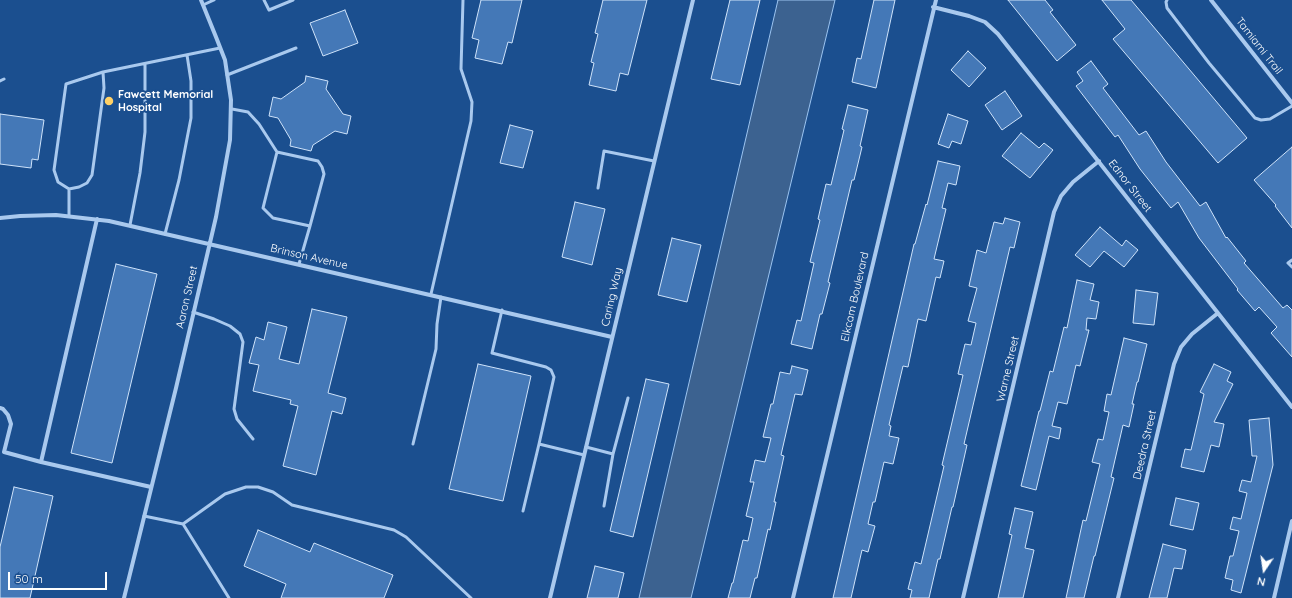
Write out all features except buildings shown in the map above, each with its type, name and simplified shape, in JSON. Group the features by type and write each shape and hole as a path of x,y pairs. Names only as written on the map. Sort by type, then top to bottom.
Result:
{"street":[{"name":"Aaron Street","path":"124,598 217,211 230,140 232,109 225,60 201,0"},
{"name":"Caring Way","path":"550,598 693,0"},
{"name":"Elkcam Boulevard","path":"793,598 933,7 936,0"},
{"name":"Tamiami Trail","path":"1211,0 1292,104"},
{"name":"Ednor Street","path":"933,7 969,16 985,22 998,34 1292,407"},
{"name":"Warne Street","path":"963,598 1054,212 1061,196 1073,182 1099,161"},
{"name":"Brinson Avenue","path":"0,218 56,215 96,219 130,225 502,310 612,337"},
{"path":"41,462 96,219"},
{"name":"Deedra Street","path":"1118,598 1174,364 1180,347 1192,334 1218,313"},
{"path":"0,408 3,408 8,415 11,424 2,452 151,487"},
{"path":"1274,598 1292,525"}],"lane":[{"path":"203,5 214,0"},
{"path":"264,0 269,10 293,0"},
{"path":"431,294 471,121 472,102 461,69 463,0"},
{"path":"1167,0 1167,8 1209,63 1255,118 1261,120 1270,119 1292,104"},
{"path":"103,72 104,88 92,175 87,183 79,187 69,189 58,182 54,170 66,84 103,72 220,48"},
{"path":"227,75 296,48"},
{"path":"165,234 179,180 191,118 191,80 187,55"},
{"path":"130,225 146,132 145,64"},
{"path":"232,109 248,112 259,124 277,152 318,161 322,167 324,174 299,264"},
{"path":"598,188 604,151 654,161"},
{"path":"277,152 264,208 272,218 310,226"},
{"path":"69,189 69,216"},
{"path":"1292,260 1288,263 1292,267"},
{"path":"413,444 436,349 440,296"},
{"path":"502,310 492,353 546,367 551,370 554,377 523,511"},
{"path":"193,312 230,326 240,334 243,342 234,409 237,420 252,439"},
{"path":"604,506 614,454 628,398"},
{"path":"539,444 584,455"},
{"path":"586,447 614,454"},
{"path":"183,524 225,494 246,487 258,487 273,492 285,502 292,505 394,530 406,537 471,598"},
{"path":"144,516 183,524 229,598"}],"water":[{"path":"778,0 835,0 691,598 639,598"}],"place":[{"name":"Fawcett Memorial Hospital","path":"109,101"}]}
